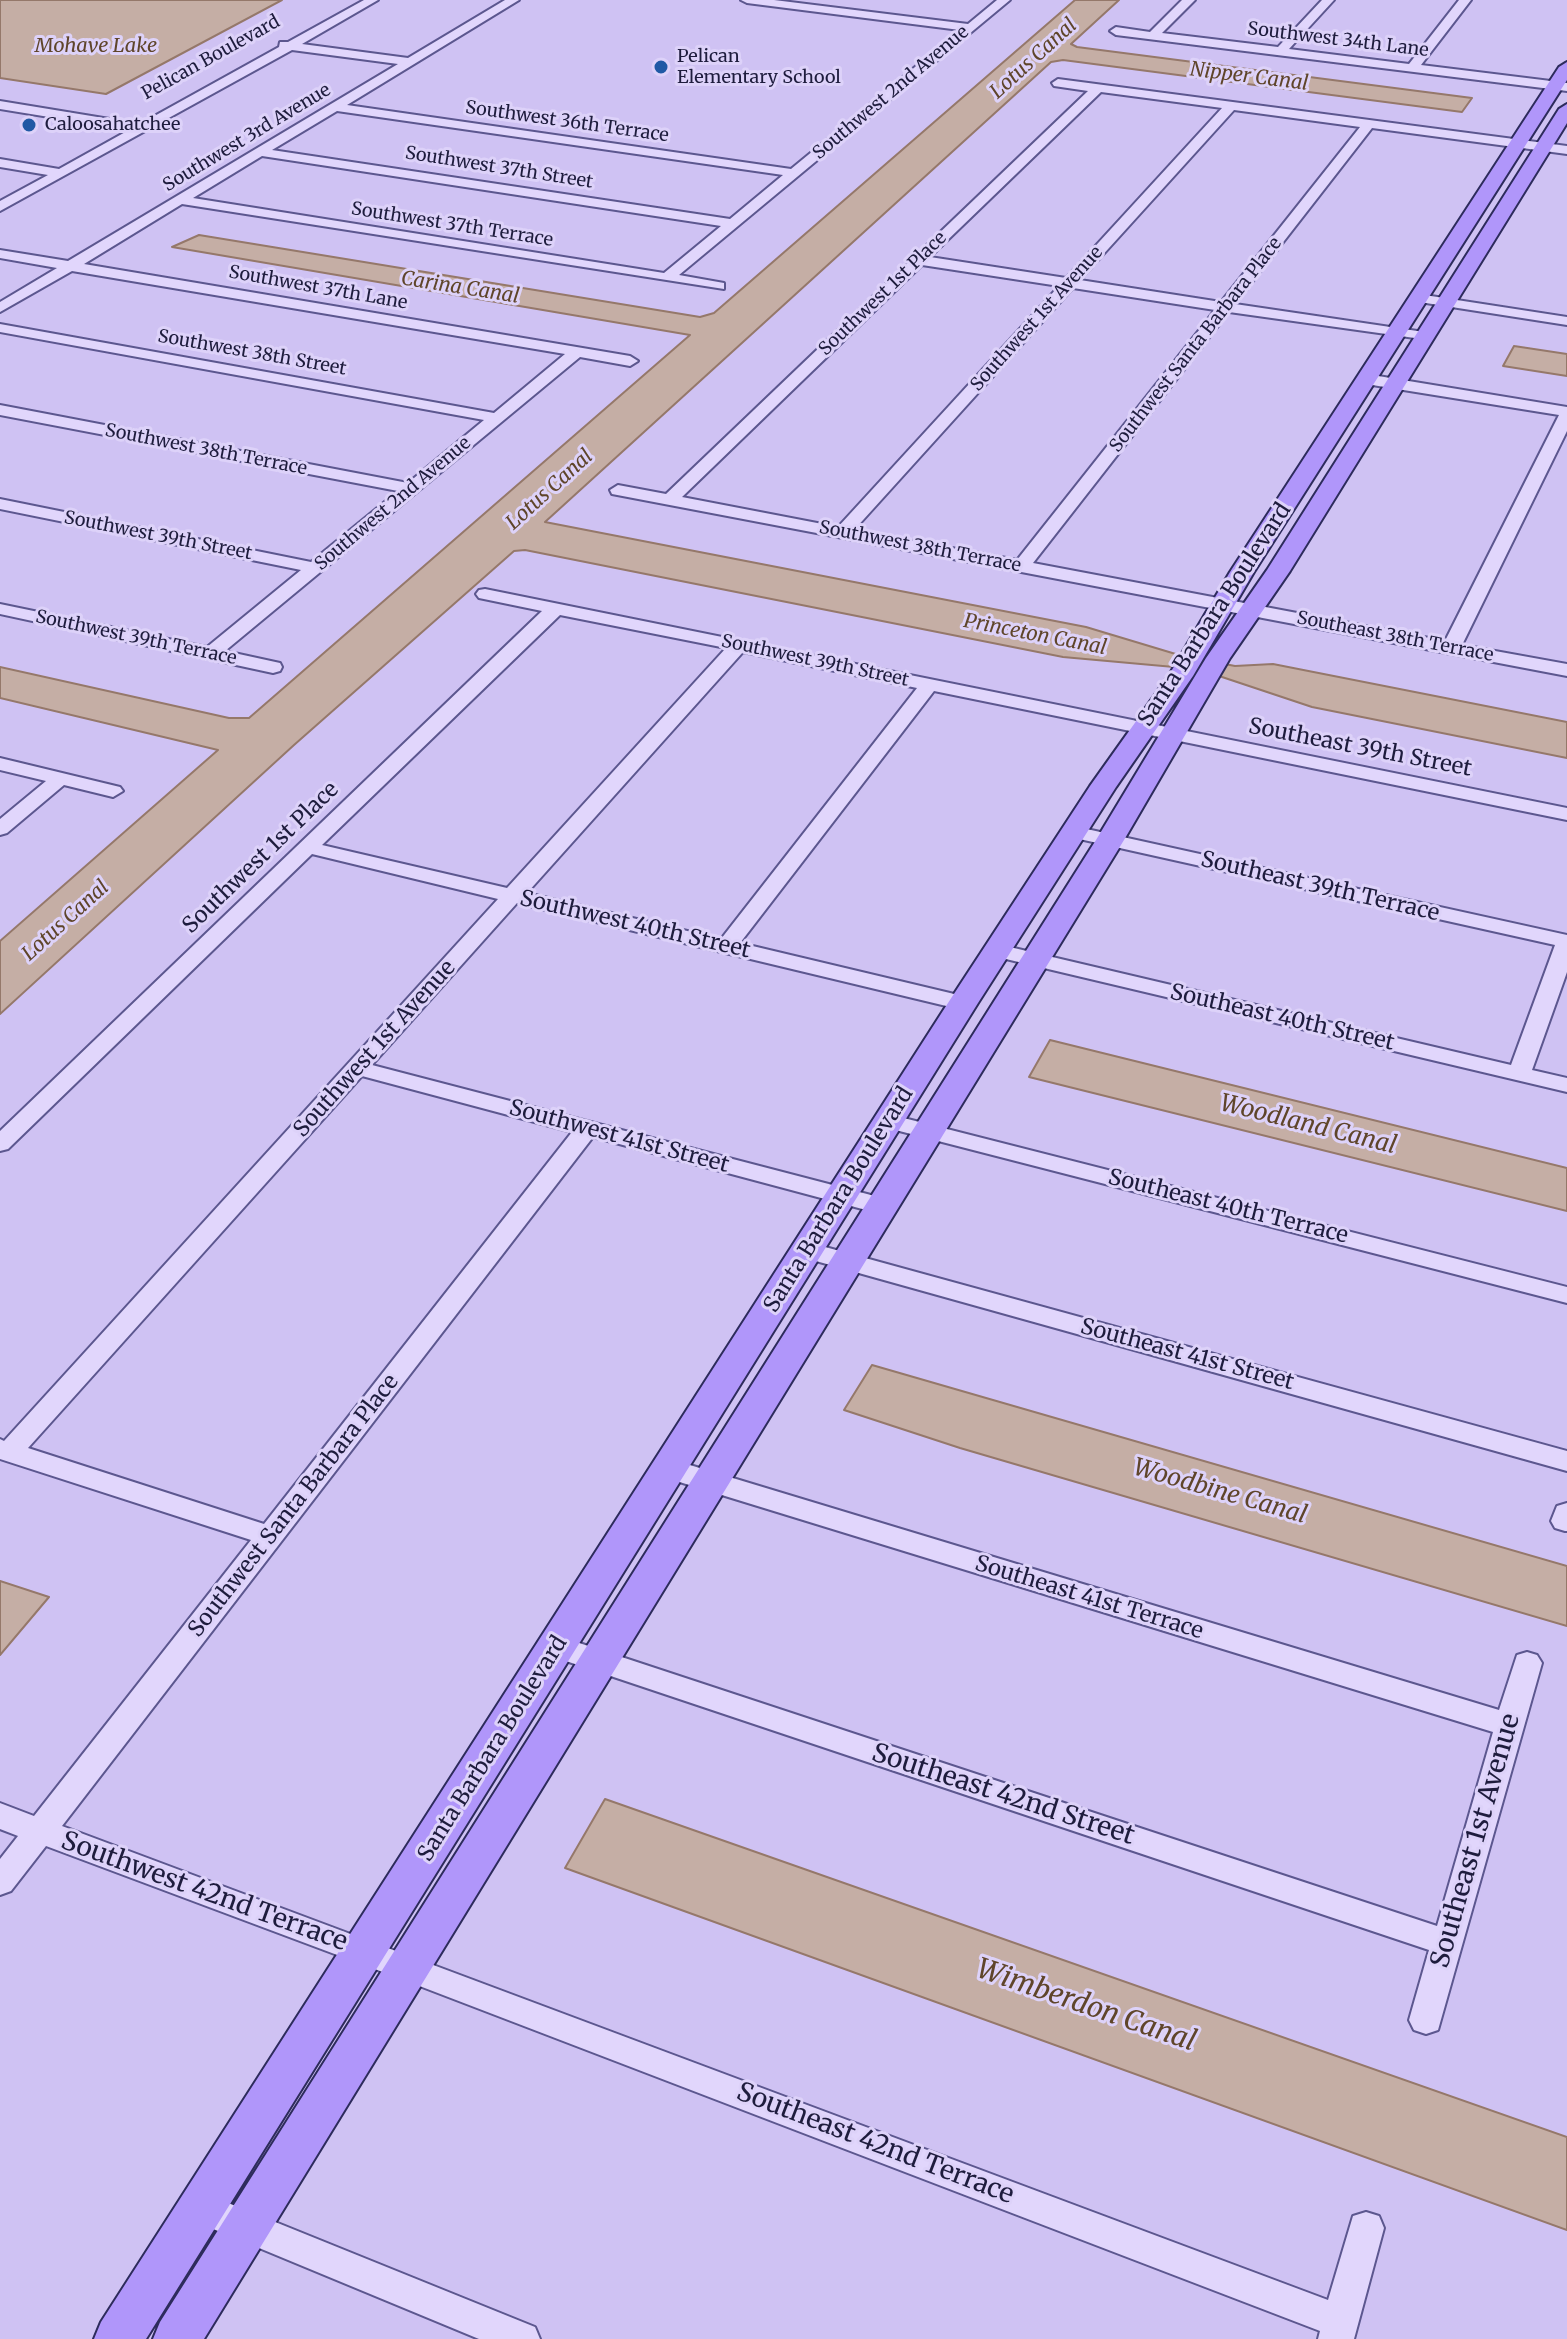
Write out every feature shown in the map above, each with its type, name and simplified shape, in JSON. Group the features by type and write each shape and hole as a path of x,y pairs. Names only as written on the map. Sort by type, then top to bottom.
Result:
{"main road":[{"name":"Santa Barbara Boulevard","path":"1206,656 1223,605 1472,215 1519,143 1561,87 1567,67"},
{"name":"Santa Barbara Boulevard","path":"177,2339 1110,840 1159,731 1192,678 1206,656 1252,610 1567,109"},
{"path":"1472,215 1497,219"},
{"path":"1304,477 1333,482"},
{"name":"Santa Barbara Boulevard","path":"118,2339 1073,832 1159,731"}],"street":[{"name":"Pelican Boulevard","path":"0,195 355,0"},
{"name":"Pelican Boulevard","path":"0,207 372,0"},
{"name":"Southwest 3rd Avenue","path":"0,308 513,0"},
{"path":"747,0 970,28"},
{"name":"Southwest 2nd Avenue","path":"667,278 1004,0"},
{"path":"1153,35 1189,0"},
{"path":"1281,51 1328,0"},
{"path":"1412,68 1465,0"},
{"name":"Southwest 34th Lane","path":"1116,31 1561,87"},
{"path":"274,44 409,62"},
{"path":"1058,83 1567,150"},
{"name":"Southwest 1st Place","path":"669,500 1098,88"},
{"path":"0,105 142,128"},
{"name":"Southwest 1st Avenue","path":"842,532 1231,106"},
{"name":"Southwest 36th Terrace","path":"335,107 794,173"},
{"name":"Southwest Santa Barbara Place","path":"1022,566 1369,123"},
{"name":"Southwest 37th Street","path":"260,152 732,224"},
{"path":"0,163 61,173"},
{"name":"Southwest 37th Terrace","path":"180,200 719,286"},
{"name":"Southwest 37th Lane","path":"0,254 630,361"},
{"path":"920,260 1424,337"},
{"path":"1418,298 1567,321"},
{"name":"Southwest 38th Street","path":"0,328 497,418"},
{"name":"Southwest 2nd Avenue","path":"210,654 576,353"},
{"path":"1366,379 1567,413 1451,648"},
{"name":"Southwest 38th Terrace","path":"0,410 412,489"},
{"name":"Southwest 38th Terrace","path":"618,490 1223,605"},
{"name":"Southwest 39th Street","path":"0,504 316,568"},
{"name":"Southwest 39th Street","path":"485,594 1159,731"},
{"name":"Southeast 38th Terrace","path":"1223,605 1567,670"},
{"name":"Southwest 1st Place","path":"0,1144 556,608"},
{"name":"Southwest 39th Terrace","path":"0,609 273,667"},
{"name":"Southwest 1st Avenue","path":"5,1450 358,1068 739,645"},
{"path":"726,947 930,684"},
{"name":"Southeast 39th Street","path":"1159,731 1567,814"},
{"path":"0,764 113,791"},
{"path":"0,829 61,778"},
{"name":"Southeast 39th Terrace","path":"1073,832 1567,942"},
{"name":"Southwest 40th Street","path":"307,847 963,1003"},
{"path":"1519,1074 1567,942"},
{"name":"Southeast 40th Street","path":"997,950 1567,1085"},
{"name":"Southwest 41st Street","path":"358,1068 881,1206"},
{"name":"Southeast 40th Terrace","path":"888,1121 1567,1295"},
{"name":"Southwest Santa Barbara Place","path":"0,1882 587,1129"},
{"name":"Southeast 41st Street","path":"807,1250 1567,1461"},
{"path":"5,1450 269,1536"},
{"name":"Southeast 41st Terrace","path":"670,1469 1509,1725"},
{"name":"Southeast 42nd Street","path":"558,1647 1448,1943"},
{"name":"Southeast 1st Avenue","path":"1426,2020 1527,1663"},
{"name":"Southwest 42nd Terrace","path":"0,1816 408,1967"},
{"name":"Southeast 42nd Terrace","path":"408,1967 1339,2330"},
{"path":"201,2208 522,2339"},
{"path":"1339,2330 1366,2228"}],"water":[{"name":"Mohave Lake","path":"0,0 282,0 106,94 0,78"},
{"path":"1075,0 1119,0 1071,44 1077,47 1472,98 1462,112 1063,60 1051,62 545,522 1086,627 1179,655 1235,666 1273,664 1567,722 1567,758 1312,707 1219,676 1174,667 1063,657 525,550 514,551 294,745 0,1014 0,941 218,750 0,698 0,667 229,718 249,718 690,335 172,247 199,235 700,317 714,313"},
{"path":"1514,346 1567,354 1567,376 1503,366"},
{"name":"Woodland Canal","path":"1050,1040 1567,1168 1567,1211 1029,1077"},
{"name":"Woodbine Canal","path":"872,1365 1567,1566 1567,1626 960,1448 844,1410"},
{"path":"0,1581 49,1597 0,1655"},
{"name":"Wimberdon Canal","path":"605,1799 1567,2137 1567,2230 565,1868"}],"place":[{"name":"Pelican Elementary School","path":"661,67"},
{"name":"Caloosahatchee","path":"29,125"}],"water label":[{"name":"Lotus Canal","path":"1034,59"},
{"name":"Nipper Canal","path":"1249,77"},
{"name":"Carina Canal","path":"460,288"},
{"name":"Lotus Canal","path":"550,490"},
{"name":"Princeton Canal","path":"1035,635"},
{"name":"Lotus Canal","path":"66,921"}]}
